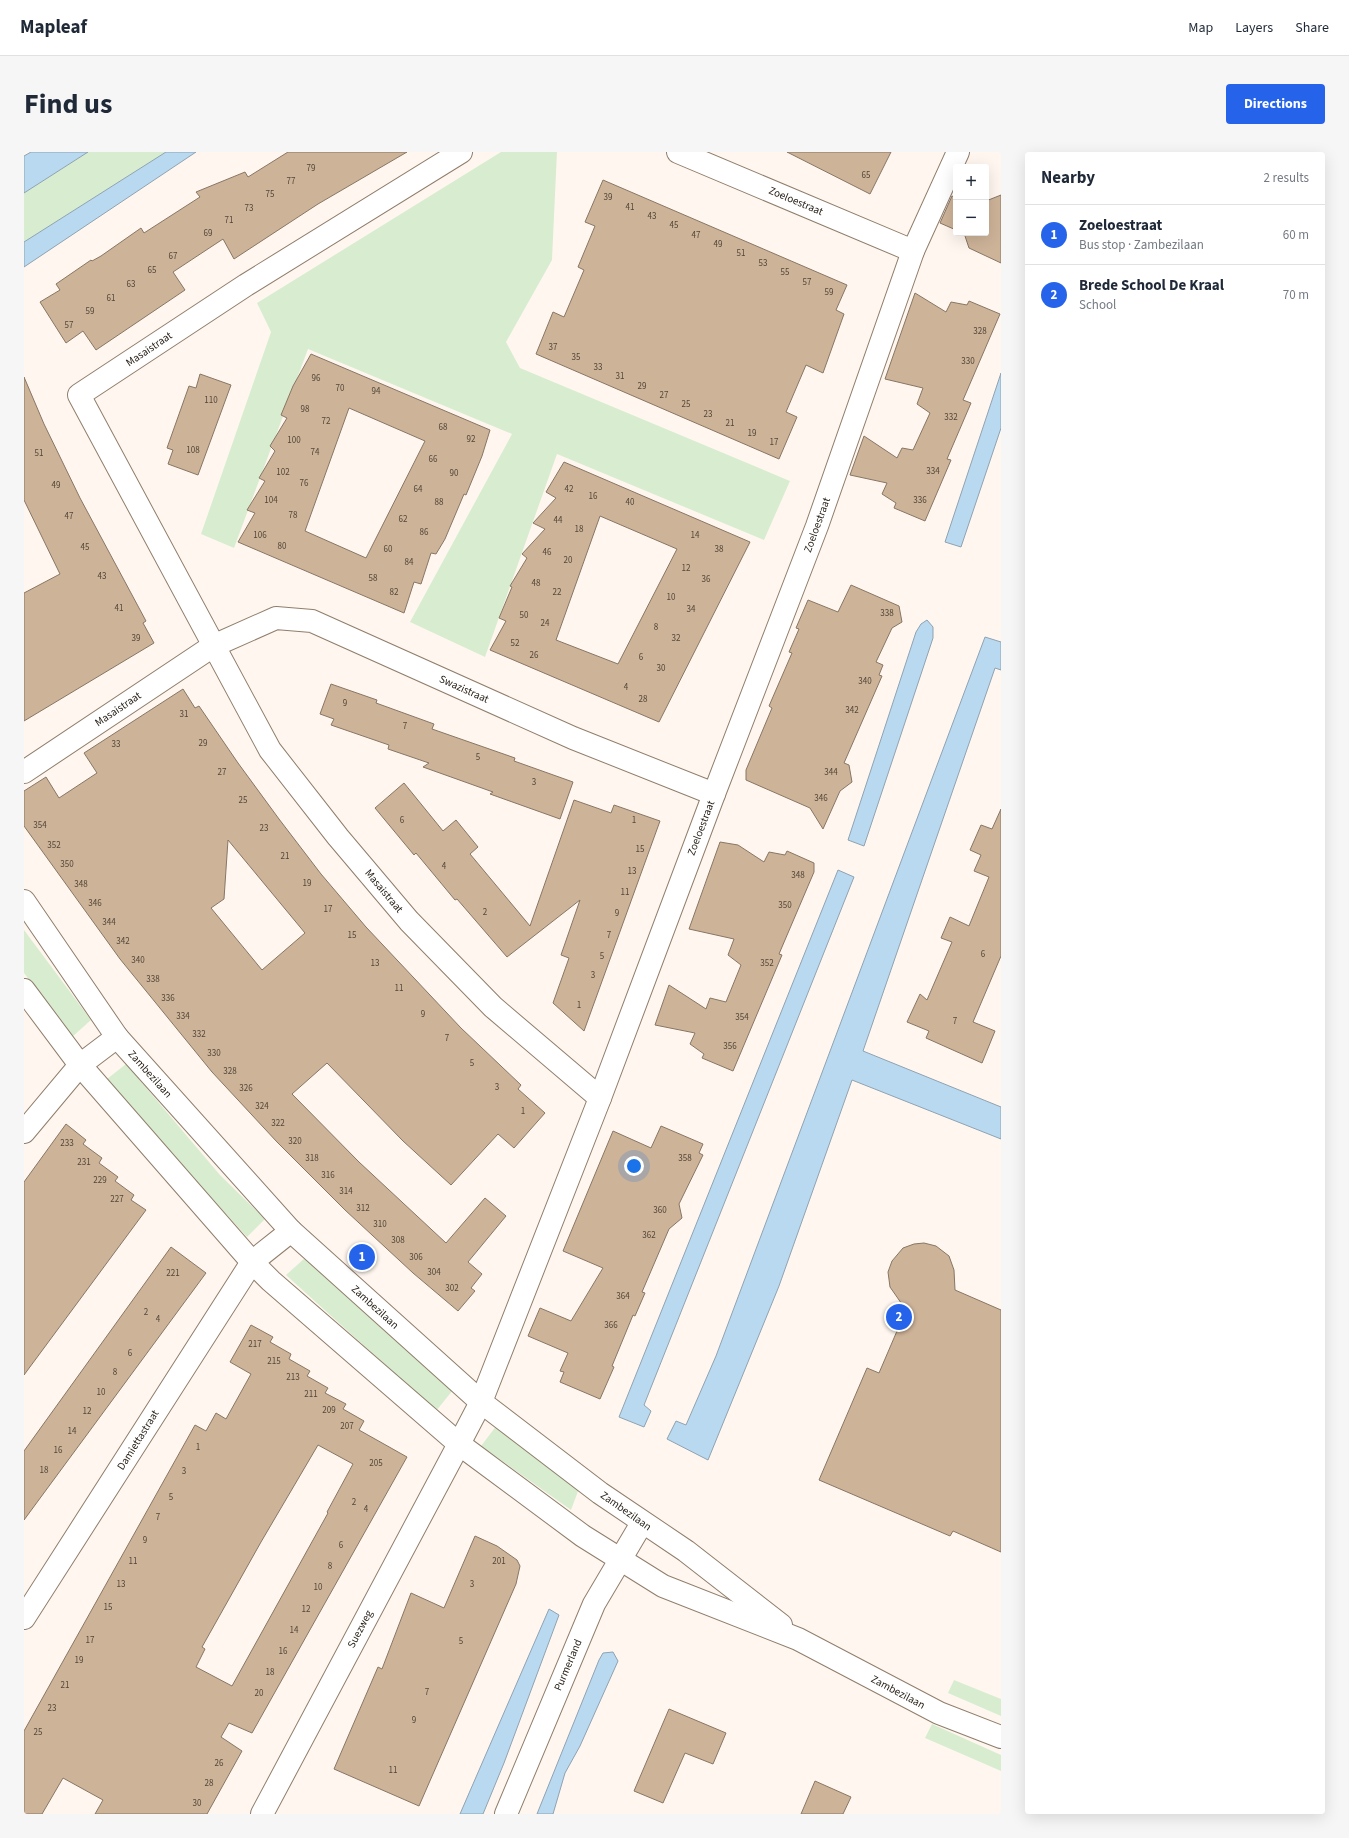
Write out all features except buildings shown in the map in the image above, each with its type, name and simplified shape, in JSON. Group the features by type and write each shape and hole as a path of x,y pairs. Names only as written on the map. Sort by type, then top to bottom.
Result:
{"street":[{"name":"Masaistraat","path":"461,152 246,285 79,395 270,750 338,837 409,921 493,1007 600,1098"},
{"name":"Zoeloestraat","path":"678,152 914,250"},
{"name":"Zoeloestraat","path":"482,1402 600,1098 714,794 817,526 914,250 958,152"},
{"name":"Swazistraat","path":"213,646 276,618 312,622 573,738 714,794"},
{"name":"Masaistraat","path":"24,772 213,646"},
{"name":"Zambezilaan","path":"24,901 117,1037 291,1231 482,1402 600,1493 642,1523 686,1551 798,1639"},
{"name":"Zambezilaan","path":"24,990 80,1065 252,1262 277,1286 459,1444 583,1536 663,1586 798,1639 938,1713 1001,1737"},
{"path":"24,1132 80,1065 117,1037"},
{"name":"Damiettastraat","path":"24,1618 252,1262 291,1231"},
{"name":"Suezweg","path":"262,1814 482,1402"},
{"name":"Purmerland","path":"506,1814 594,1604 622,1560 642,1523"}],"green space":[{"path":"88,152 166,152 24,242 24,193"},
{"path":"501,152 557,152 552,260 506,342 520,368 790,481 764,540 557,454 485,657 410,622 512,434 308,349 234,548 201,534 271,332 257,303"},
{"path":"24,930 91,1020 72,1037 24,973"},
{"path":"126,1064 220,1175 265,1219 247,1237 186,1170 107,1079"},
{"path":"305,1258 453,1390 436,1411 286,1275"},
{"path":"497,1425 580,1486 571,1510 481,1446"},
{"path":"954,1680 1001,1699 1001,1716 948,1693"},
{"path":"932,1724 1001,1755 1001,1771 925,1738"}],"water":[{"path":"31,152 88,152 24,193 24,156"},
{"path":"166,152 196,152 24,267 24,242"},
{"path":"1001,373 1001,428 961,547 945,542"},
{"path":"927,620 933,627 933,638 864,846 848,840 916,632 921,624"},
{"path":"985,637 1001,642 1001,670 995,668 863,1051 1001,1107 1001,1139 852,1080 779,1286 708,1460 667,1439 676,1421 686,1425 716,1356"},
{"path":"838,870 854,877 644,1405 651,1411 644,1427 619,1417"},
{"path":"549,1609 559,1615 504,1763 483,1814 460,1814"},
{"path":"613,1652 618,1661 580,1746 565,1773 553,1814 537,1814 599,1660 603,1653"}],"place":[{"name":"Zoeloestraat","path":"362,1257"},
{"name":"Brede School De Kraal","path":"899,1317"}]}
